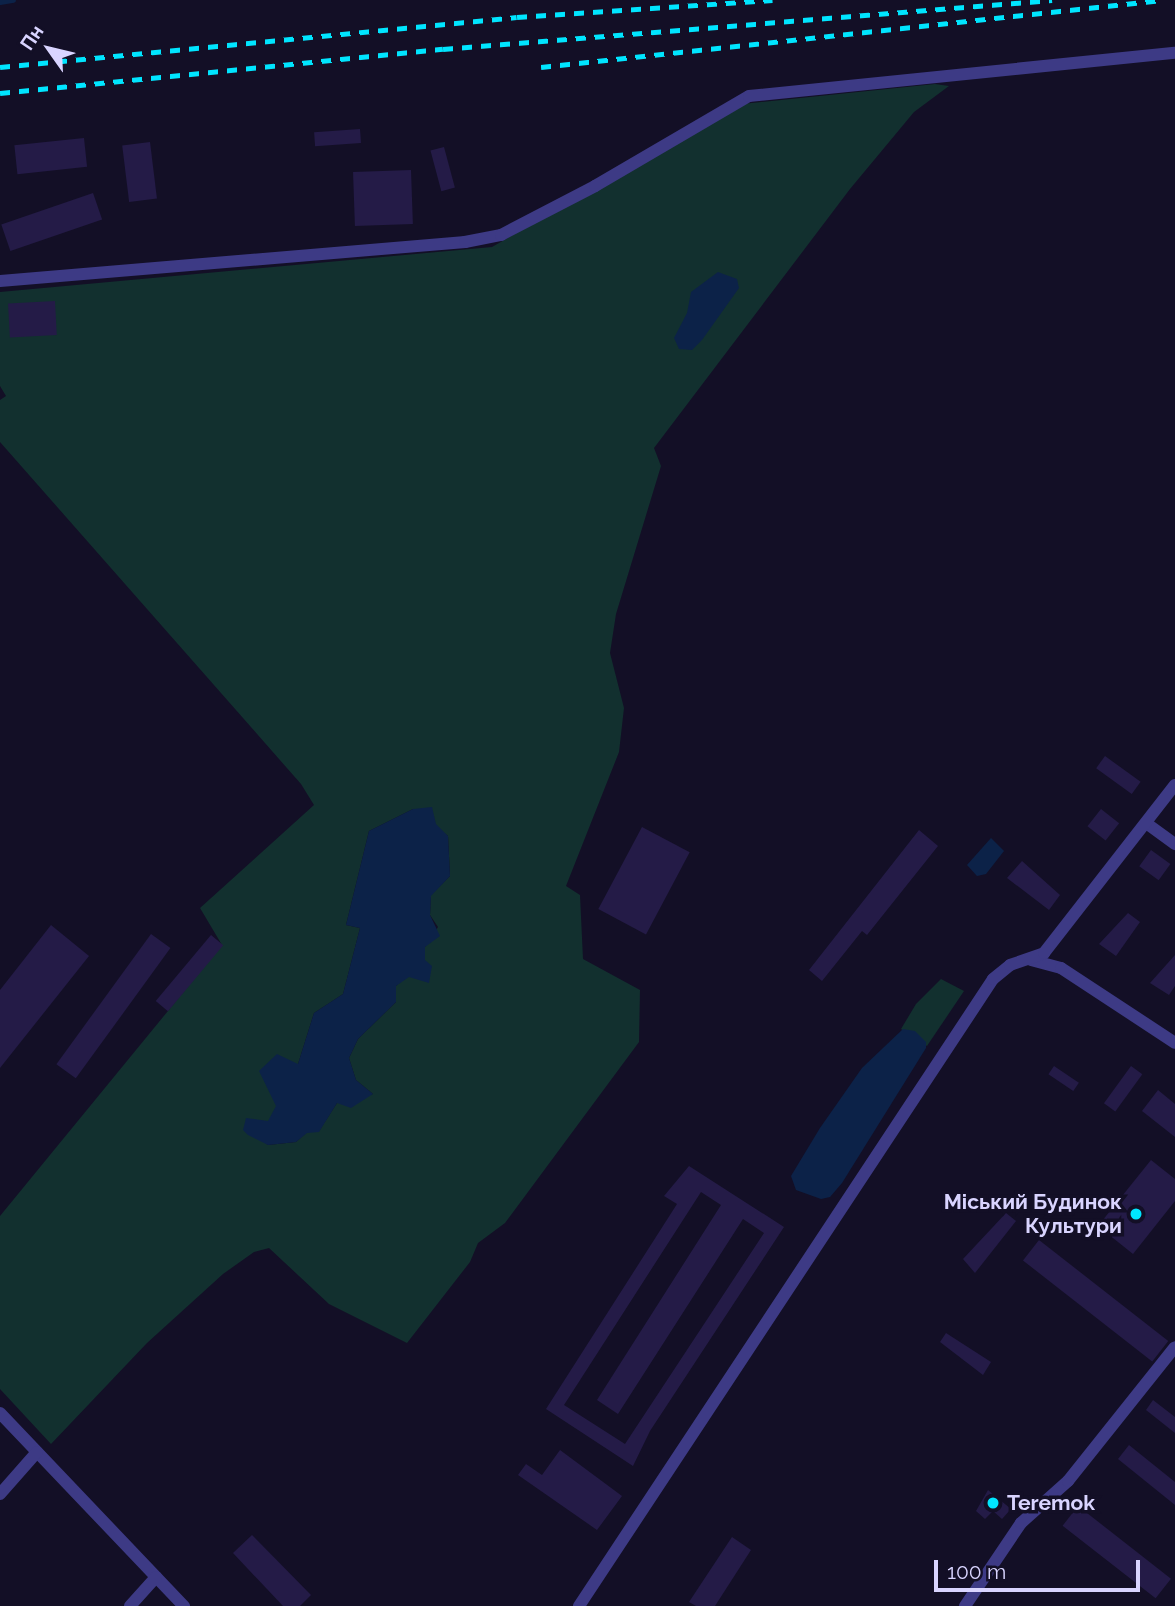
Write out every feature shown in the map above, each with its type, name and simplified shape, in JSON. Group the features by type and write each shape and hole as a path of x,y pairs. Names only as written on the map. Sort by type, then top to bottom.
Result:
{"street":[{"path":"4,280 351,254 501,235 595,187 749,96 989,74 1175,53"},
{"path":"579,1606 834,1227 993,979 1010,965 1031,960 1056,939 1175,785"},
{"path":"1146,822 1175,844"},
{"path":"1031,960 1061,968 1175,1043"},
{"path":"965,1606 1021,1522 1068,1481 1175,1347"},
{"path":"0,1413 184,1606"},
{"path":"0,1494 37,1452"},
{"path":"130,1606 156,1577"}],"green space":[{"path":"935,84 949,86 914,112 850,189 654,448 661,466 616,614 610,653 624,708 619,752 566,886 580,895 583,959 640,990 639,1042 505,1223 478,1243 470,1262 407,1343 329,1304 269,1248 254,1252 223,1274 147,1343 51,1444 0,1389 0,1216 222,945 200,908 314,805 301,784 0,442 0,400 6,396 0,386 0,292 492,247 742,104","holes":["413,809 448,836 450,876 431,895 430,915 438,927 425,947 425,960 396,986 396,1002 358,1039 349,1058 356,1080 373,1094 337,1103 319,1131 307,1132 296,1142 268,1145 260,1139 298,1064 314,1013 343,994 360,928 346,925 369,831"]},
{"path":"941,979 964,991 927,1046 901,1029 916,1004"}],"water":[{"path":"718,272 737,279 739,288 702,340 692,350 679,349 674,338 687,313 691,292"},
{"path":"432,807 436,824 448,836 450,876 431,896 430,915 440,936 425,947 425,960 432,966 429,983 409,977 396,986 396,1002 358,1039 349,1058 356,1080 373,1094 351,1108 337,1103 319,1132 307,1133 296,1142 268,1145 248,1135 243,1130 246,1118 268,1121 276,1106 259,1071 277,1054 298,1064 314,1013 343,994 360,928 346,925 369,831 413,809"},
{"path":"991,838 1004,851 986,874 977,876 967,865"},
{"path":"903,1029 915,1031 926,1042 926,1048 842,1183 830,1197 821,1199 796,1190 791,1176 820,1128 862,1068"}],"building":[{"path":"360,129 361,143 315,146 314,132"},
{"path":"84,138 87,167 17,174 14,145"},
{"path":"150,142 157,199 129,202 122,145"},
{"path":"444,147 455,188 441,191 430,151"},
{"path":"411,170 413,224 355,226 353,172"},
{"path":"93,193 102,219 10,251 1,225"},
{"path":"55,301 57,335 10,337 8,303"},
{"path":"1105,756 1141,782 1132,794 1096,768"},
{"path":"1101,809 1119,823 1106,840 1087,826"},
{"path":"642,827 690,852 646,934 598,909"},
{"path":"919,830 938,846 867,935 862,931 822,981 809,970"},
{"path":"1151,850 1170,864 1159,880 1139,866"},
{"path":"1022,861 1060,895 1049,910 1007,878"},
{"path":"1128,913 1140,922 1116,956 1099,944"},
{"path":"51,925 89,956 0,1068 0,990"},
{"path":"151,934 170,948 76,1078 56,1064"},
{"path":"211,935 223,945 168,1011 156,1001"},
{"path":"1175,955 1175,986 1169,995 1150,983"},
{"path":"1054,1066 1079,1083 1073,1091 1048,1074"},
{"path":"1131,1066 1142,1074 1115,1111 1104,1103"},
{"path":"1158,1090 1175,1104 1175,1137 1142,1111"},
{"name":"Міський Будинок Культури","path":"1151,1160 1175,1179 1175,1201 1133,1254 1098,1226"},
{"path":"689,1166 784,1227 650,1431 633,1466 546,1409 677,1204 664,1196","holes":["701,1192 721,1205 597,1400 618,1414 743,1219 764,1233 625,1444 564,1405"]},
{"path":"1006,1213 1016,1221 975,1273 963,1259"},
{"path":"1039,1240 1168,1341 1152,1361 1023,1260"},
{"path":"946,1333 991,1362 983,1375 940,1342"},
{"path":"1153,1400 1175,1417 1175,1433 1146,1410"},
{"path":"1129,1445 1175,1482 1175,1505 1118,1459"},
{"path":"560,1450 622,1496 597,1530 518,1475 526,1464 542,1475"},
{"name":"Teremok","path":"988,1490 1011,1509 1002,1519 993,1511 985,1519 976,1511"},
{"path":"1078,1506 1171,1579 1156,1598 1063,1526"},
{"path":"252,1535 311,1595 300,1606 283,1606 233,1553"},
{"path":"732,1537 751,1550 715,1606 696,1606 689,1602"}],"waterway":[{"path":"0,2 13,0"}],"railway":[{"path":"0,67 517,17 772,0"},
{"path":"0,93 443,49 1052,0"},
{"path":"541,67 1162,0"}],"place":[{"name":"Міський Будинок Культури","path":"1136,1214"},
{"name":"Teremok","path":"993,1503"}]}
